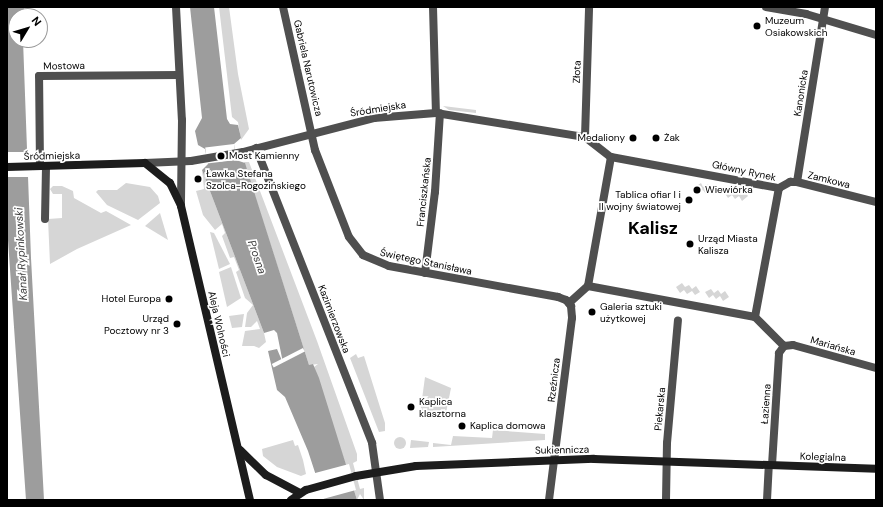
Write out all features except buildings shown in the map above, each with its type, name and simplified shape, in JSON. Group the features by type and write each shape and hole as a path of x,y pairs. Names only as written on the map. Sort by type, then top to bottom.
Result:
{"street":[{"path":"176,7 182,162"},
{"name":"Gabriela Narutowicza","path":"283,7 310,120 310,134"},
{"name":"Franciszkańska","path":"425,273 436,192 438,113 433,7"},
{"name":"Złota","path":"585,137 589,7"},
{"path":"766,7 806,14 876,36"},
{"name":"Kanonicka","path":"797,182 825,7"},
{"name":"Mostowa","path":"40,166 39,76 179,75"},
{"name":"Śródmiejska","path":"7,167 182,162 235,153 374,118 438,113 585,137 611,156"},
{"name":"Świętego Stanisława","path":"310,134 354,246 372,261 425,273 558,297 569,303"},
{"name":"Kazimierzowska","path":"256,148 369,436 380,500"},
{"path":"569,303 588,286 611,156"},
{"name":"Główny Rynek","path":"611,156 779,188 755,316"},
{"name":"Aleja Wolności","path":"181,206 182,162"},
{"name":"Aleja Wolności","path":"145,163 164,176 175,191 181,206 250,500"},
{"path":"40,166 45,219"},
{"name":"Zamkowa","path":"779,188 790,182 797,182 876,202"},
{"path":"588,286 755,316 784,346"},
{"name":"Rzeźnicza","path":"549,500 572,318 569,303"},
{"name":"Piekarska","path":"666,500 667,461 678,320"},
{"name":"Mariańska","path":"784,346 793,345 876,368"},
{"name":"Łazienna","path":"767,500 779,353 784,346"},
{"name":"Aleja Wolności","path":"238,447 257,468 299,497"},
{"name":"Sukiennicza","path":"299,497 317,486 376,471 416,466 554,460 667,461 770,465"},
{"name":"Kolegialna","path":"770,465 876,469"},
{"path":"291,500 299,497"}],"shaded area":[{"path":"219,7 229,7 238,74 249,129 241,140 238,122 232,117"},
{"path":"443,106 476,110 476,113 449,110"},
{"path":"244,162 249,162 317,341 357,454 357,461 353,463 360,489 364,488 364,500 360,494 357,500 314,367 318,364 309,365"},
{"path":"202,170 264,333 266,342 259,348 254,346 242,346 245,331 260,329 257,321 251,327 245,327 247,313 253,305 245,298 236,272 239,270 234,257 230,258 222,236 225,233 222,224 215,230 203,215 196,191 204,189"},
{"path":"126,183 150,187 158,196 160,203 138,220 107,205 96,192 98,190 117,190"},
{"path":"701,183 703,187 708,184 711,188 715,185 719,191 713,195 710,191 706,194 703,190 699,192 695,187"},
{"path":"53,186 62,186 73,191 74,198 101,213 106,211 131,225 77,249 50,264 48,219 62,218 62,194 53,194 50,189"},
{"path":"729,188 732,192 736,189 740,194 744,191 748,196 742,201 739,196 735,199 732,195 728,198 724,192"},
{"path":"160,213 168,240 145,226"},
{"path":"210,232 214,233 230,264 219,269"},
{"path":"231,267 241,298 227,307 219,272"},
{"path":"682,283 685,287 689,285 692,289 696,286 700,292 695,295 692,291 687,294 684,290 680,293 676,287"},
{"path":"711,289 714,293 718,290 721,294 725,291 729,297 723,301 720,296 716,299 713,295 709,298 705,292"},
{"path":"244,314 242,327 232,328 229,316"},
{"path":"356,354 358,358 364,356 385,423 385,431 379,432 350,358"},
{"path":"425,377 451,388 445,418 420,414"},
{"path":"493,430 545,434 545,440 433,447 433,443 451,445 453,436 492,438"},
{"path":"398,437 402,437 406,443 402,449 398,449 394,445 394,441"},
{"path":"293,440 295,446 298,445 303,460 306,474 301,476 277,467 263,456 262,449"},
{"path":"411,440 429,442 428,447 410,448"}],"water":[{"name":"Kanał Rypinkowski","path":"7,7 24,7 8,8 8,48 23,48 31,258 44,500 26,500 7,226"},
{"name":"Prosna","path":"190,7 214,7 227,119 230,124 238,125 241,138 234,144 236,160 245,163 309,365 313,364 319,378 357,500 324,500 308,451 285,397 277,390 268,351 277,349 283,363 277,333 274,330 264,333 202,170 208,164 205,149 198,145 195,131 202,118"}],"pier":[{"name":"Most Kamienny","path":"234,144 236,160 207,163 205,148"},
{"path":"7,152 28,152 28,177 7,177"},
{"path":"303,348 305,352 274,367 272,364"},
{"path":"349,464 356,490 321,499 314,473"}],"place":[{"name":"Muzeum Osiakowskich","path":"757,26"},
{"name":"Medaliony","path":"633,138"},
{"name":"Żak","path":"656,138"},
{"name":"Most Kamienny","path":"221,156"},
{"name":"Ławka Stefana Szolca-Rogozińskiego","path":"198,179"},
{"name":"Wiewiórka","path":"697,190"},
{"name":"Tablica ofiar I i II wojny światowej","path":"689,200"},
{"name":"Urząd Miasta Kalisza","path":"690,244"},
{"name":"Hotel Europa","path":"169,299"},
{"name":"Galeria sztuki użytkowej","path":"592,312"},
{"name":"Urząd Pocztowy nr 3","path":"177,324"},
{"name":"Kaplica klasztorna","path":"411,407"},
{"name":"Kaplica domowa","path":"462,426"}],"district":[{"name":"Kalisz","path":"653,228"}]}
